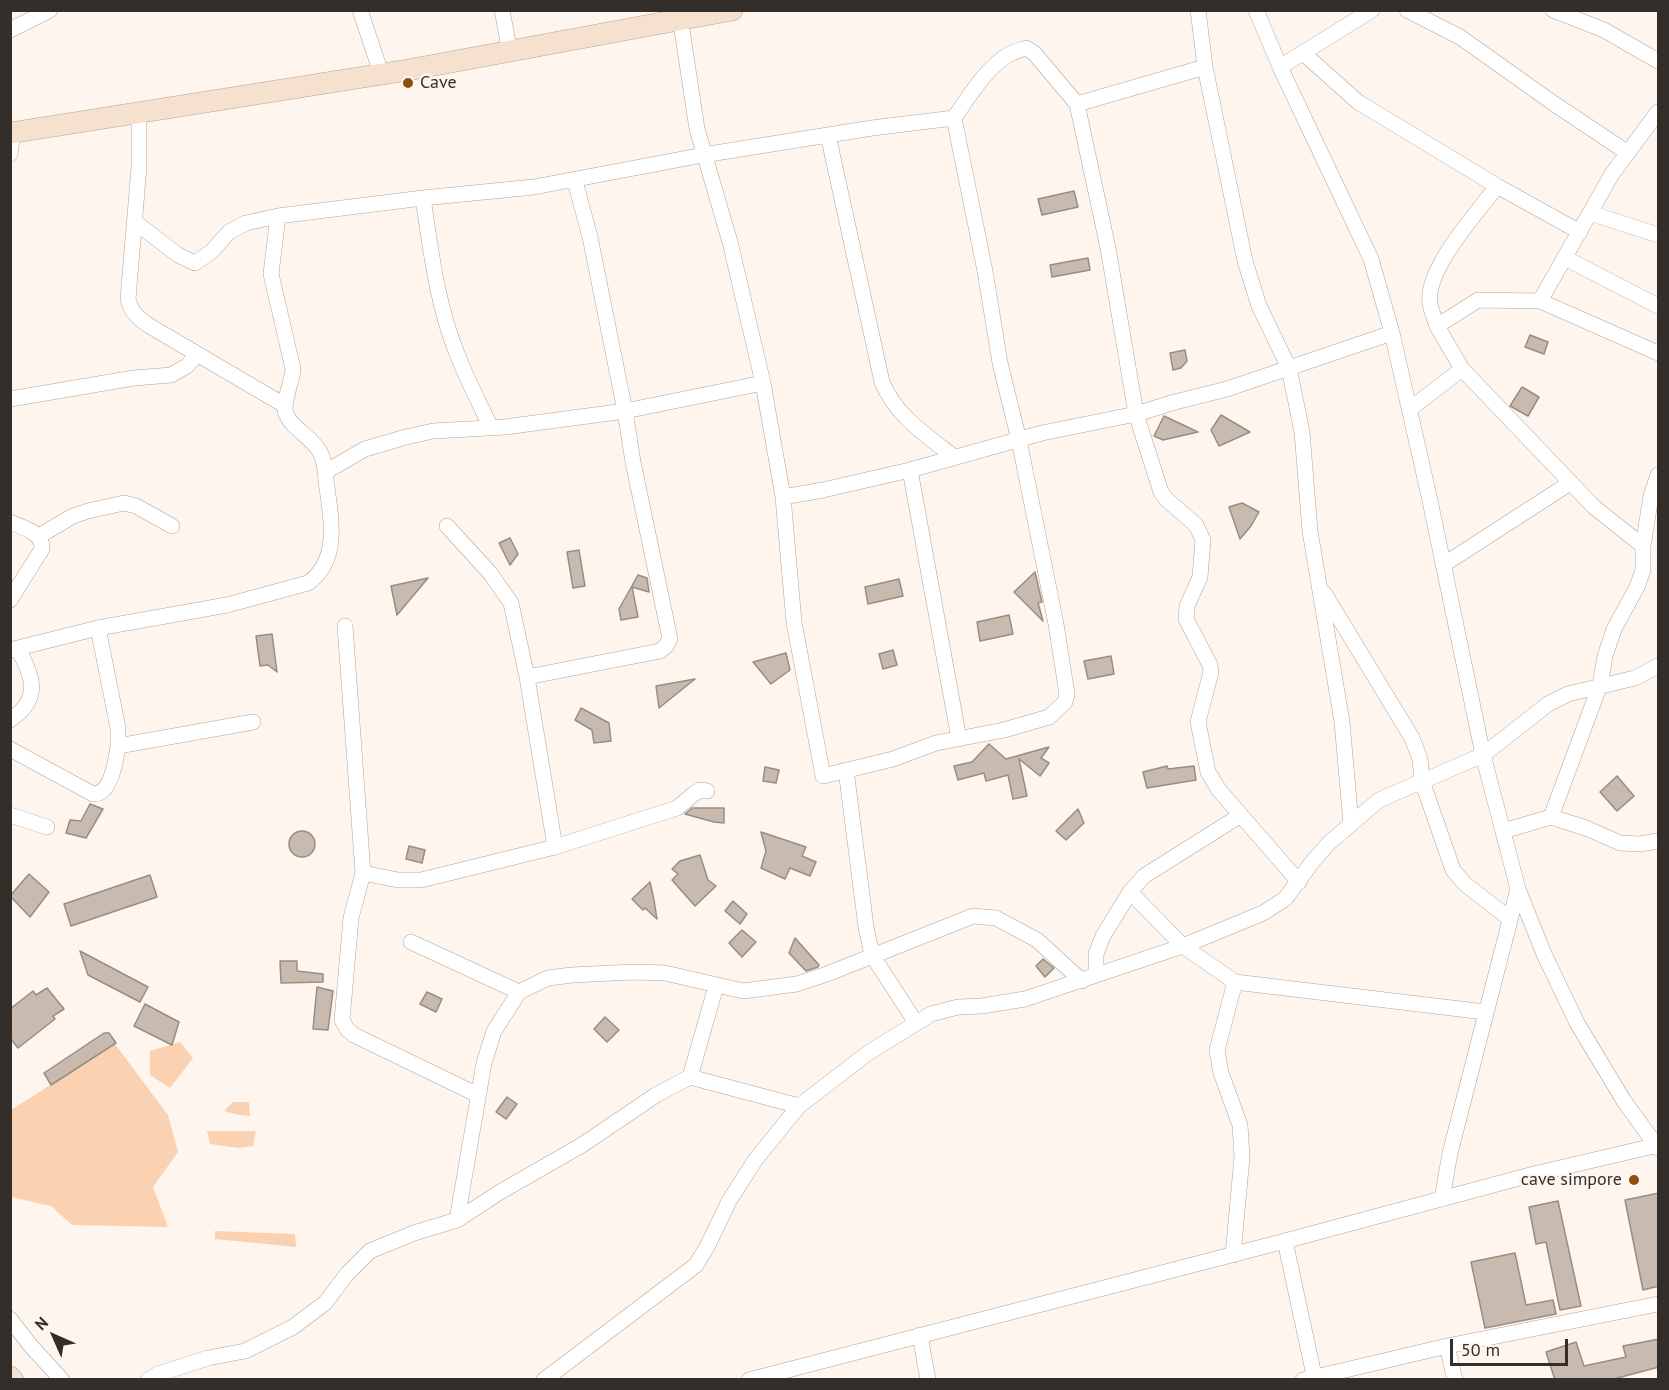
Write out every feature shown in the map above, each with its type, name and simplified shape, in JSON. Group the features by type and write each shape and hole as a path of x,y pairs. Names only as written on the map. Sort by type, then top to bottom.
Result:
{"street":[{"path":"10,30 50,10"},
{"path":"360,10 381,73"},
{"path":"502,10 510,53"},
{"path":"10,154 12,132 510,53 679,15 732,10"},
{"path":"1198,10 1205,67 1252,289 1289,368 1302,432 1310,531 1342,722 1351,824"},
{"path":"749,1380 1233,1255 1534,1174 1658,1146 1624,1101 1577,1023 1544,954 1518,889 1483,755 1410,409 1371,259 1280,67 1256,10"},
{"path":"1280,67 1372,10"},
{"path":"1407,10 1460,37 1628,153"},
{"path":"1553,10 1604,30 1659,61"},
{"path":"679,15 703,155 729,242 763,383 783,497 794,622 823,776 893,759 936,744 1005,730 1049,717 1065,702 1067,694 1056,624 1000,363 985,271 954,117"},
{"path":"135,222 178,255 195,263 212,252 236,227 278,216 576,181 703,155 954,117 998,63 1009,54 1026,48 1034,53 1077,104 1108,248 1136,414 1161,492 1196,525 1203,540 1200,577 1187,606 1185,619 1210,665 1211,672 1198,722 1209,772 1219,790 1299,882"},
{"path":"1303,53 1358,102 1497,186 1580,232"},
{"path":"1077,104 1205,67"},
{"path":"139,111 139,167 128,299 130,308 136,317 148,325 284,405"},
{"path":"1540,301 1612,174 1659,111"},
{"path":"828,135 882,382 888,397 898,411 954,457"},
{"path":"527,677 660,651 670,639 634,471 625,411 590,237 576,181"},
{"path":"1497,186 1451,245 1439,266 1430,301 1437,326 1462,369 1594,507 1643,546"},
{"path":"423,198 438,290 450,336 490,428"},
{"path":"1590,213 1659,235"},
{"path":"10,720 21,711 32,692 32,675 14,649 98,628 227,604 308,583 326,564 331,539 331,516 324,460 319,450 291,423 284,405 292,381 293,369 271,274 278,216"},
{"path":"1565,258 1659,306"},
{"path":"1437,326 1478,300 1540,301 1659,353"},
{"path":"783,497 910,470 1018,440 1136,414 1227,389 1392,333"},
{"path":"10,399 134,378 171,375 187,366 197,354"},
{"path":"1410,409 1462,369"},
{"path":"325,472 365,449 387,441 433,431 490,428 625,411 763,383"},
{"path":"910,470 959,739"},
{"path":"1551,817 1600,685 1605,656 1614,629 1637,587 1643,570 1643,546 1651,496 1659,475"},
{"path":"1443,565 1570,483"},
{"path":"39,536 73,516 124,503 136,506 171,526"},
{"path":"10,522 39,536 42,542 42,549 10,600"},
{"path":"447,526 490,573 511,603 527,677 555,847"},
{"path":"1319,586 1412,738 1420,759 1422,781 1453,870 1465,884 1510,919"},
{"path":"345,626 363,873 351,918 342,1020 354,1035 478,1095"},
{"path":"10,749 93,794 103,792 114,769 118,728 98,628"},
{"path":"544,1380 696,1265 729,1201 756,1159 799,1106 868,1053 931,1014 958,1007 982,1006 1025,999 1183,946 1263,913 1285,899 1313,861 1379,800 1483,755 1548,704 1568,694 1635,678 1659,666"},
{"path":"118,746 254,722"},
{"path":"846,770 866,927 872,955 916,1023"},
{"path":"363,873 398,880 421,880 555,847 677,808 695,792 707,791"},
{"path":"10,814 47,827"},
{"path":"1089,978 1103,936 1130,892 1144,876 1241,815"},
{"path":"1503,831 1551,817 1586,828 1620,843 1640,844 1659,841"},
{"path":"1442,1199 1450,1153 1518,889"},
{"path":"1130,892 1183,946 1234,982 1485,1012"},
{"path":"457,1220 484,1063 494,1031 519,992 548,978 633,972 665,973 743,991 797,984 973,916 996,918 1037,940 1089,978"},
{"path":"411,942 519,992"},
{"path":"1233,1255 1242,1157 1240,1125 1221,1073 1217,1050 1234,982"},
{"path":"690,1077 716,986"},
{"path":"148,1380 158,1374 208,1358 245,1351 293,1327 325,1303 347,1274 370,1251 414,1233 457,1220 500,1192 582,1145 656,1095 690,1077 799,1106"},
{"path":"1285,1241 1311,1379 1447,1346 1659,1304"},
{"path":"10,1319 62,1380"},
{"path":"920,1335 928,1380"},
{"path":"1447,1346 1455,1380"}],"shaded area":[{"path":"180,1042 193,1058 170,1088 150,1075 150,1051"},
{"path":"115,1044 168,1115 178,1152 153,1187 168,1227 72,1225 51,1206 11,1197 11,1110"},
{"path":"233,1102 249,1102 250,1116 224,1111"},
{"path":"207,1131 256,1131 253,1146 239,1148 210,1144"},
{"path":"215,1231 295,1234 296,1247 215,1239"}],"building":[{"path":"1074,191 1078,207 1042,215 1038,199"},
{"path":"1088,258 1090,270 1052,277 1050,265"},
{"path":"1530,335 1548,342 1544,354 1525,347"},
{"path":"1185,350 1187,361 1181,368 1173,370 1170,353"},
{"path":"1522,387 1539,397 1528,416 1510,406"},
{"path":"1221,415 1250,432 1219,446 1211,430"},
{"path":"1164,416 1198,432 1163,440 1154,436"},
{"path":"1242,503 1259,512 1240,539 1229,507"},
{"path":"510,538 518,554 510,565 499,543"},
{"path":"579,550 585,586 573,588 567,552"},
{"path":"1035,572 1042,602 1038,603 1043,621 1014,592"},
{"path":"638,575 647,578 649,592 632,587 638,617 621,620 619,609"},
{"path":"428,578 397,615 391,586"},
{"path":"899,579 903,596 868,604 865,587"},
{"path":"1009,615 1013,634 980,641 977,622"},
{"path":"272,634 277,672 268,665 260,666 256,636"},
{"path":"893,650 897,665 883,669 879,654"},
{"path":"786,653 790,670 771,684 753,662"},
{"path":"1111,656 1114,674 1088,679 1084,661"},
{"path":"695,679 659,708 656,686"},
{"path":"581,708 609,723 611,741 594,743 592,730 575,720"},
{"path":"989,744 1006,759 1049,747 1041,758 1049,763 1040,776 1019,759 1027,796 1013,799 1008,775 986,781 984,773 958,780 954,766 972,762"},
{"path":"1167,766 1168,769 1194,766 1196,780 1147,788 1143,772"},
{"path":"765,767 779,770 776,783 763,781"},
{"path":"1617,776 1634,796 1617,811 1600,792"},
{"path":"90,804 103,809 86,838 66,833 70,820 81,821"},
{"path":"692,808 724,808 724,823 685,814"},
{"path":"1078,809 1084,823 1066,840 1056,831"},
{"path":"302,831 311,835 315,844 311,853 302,857 293,853 289,844 293,835"},
{"path":"761,832 806,847 802,856 816,862 810,876 790,868 785,879 761,868 766,851"},
{"path":"409,846 425,850 422,863 406,859"},
{"path":"700,855 708,880 716,886 695,906 672,880 678,874 672,869 680,861"},
{"path":"29,874 49,892 30,917 10,896"},
{"path":"150,875 157,897 71,926 64,904"},
{"path":"650,882 654,900 657,919 632,899"},
{"path":"733,901 747,914 740,924 725,911"},
{"path":"742,930 756,942 742,957 729,943"},
{"path":"795,938 819,965 818,967 806,971 789,953"},
{"path":"80,951 148,987 140,1002 88,975"},
{"path":"1043,959 1054,968 1045,977 1036,966"},
{"path":"280,961 297,961 297,971 323,974 323,982 281,983"},
{"path":"317,987 333,991 328,1030 313,1029"},
{"path":"47,988 64,1009 53,1016 55,1019 18,1048 10,1038 10,1009 33,991 36,995"},
{"path":"427,992 442,999 436,1012 420,1004"},
{"path":"145,1004 179,1022 172,1045 134,1026"},
{"path":"605,1017 619,1030 607,1042 594,1029"},
{"path":"104,1033 109,1033 116,1043 51,1085 44,1073"},
{"path":"507,1097 517,1104 506,1119 496,1112"},
{"path":"1659,1193 1659,1286 1643,1290 1625,1200"},
{"path":"1558,1201 1581,1306 1560,1310 1546,1242 1536,1244 1529,1207"},
{"path":"1515,1253 1526,1305 1553,1300 1556,1314 1485,1328 1471,1262"},
{"path":"1659,1339 1659,1367 1610,1380 1555,1380 1546,1352 1576,1342 1584,1366 1626,1357 1623,1346"}],"place":[{"name":"Cave","path":"408,83"},
{"name":"cave simpore","path":"1634,1180"}]}
